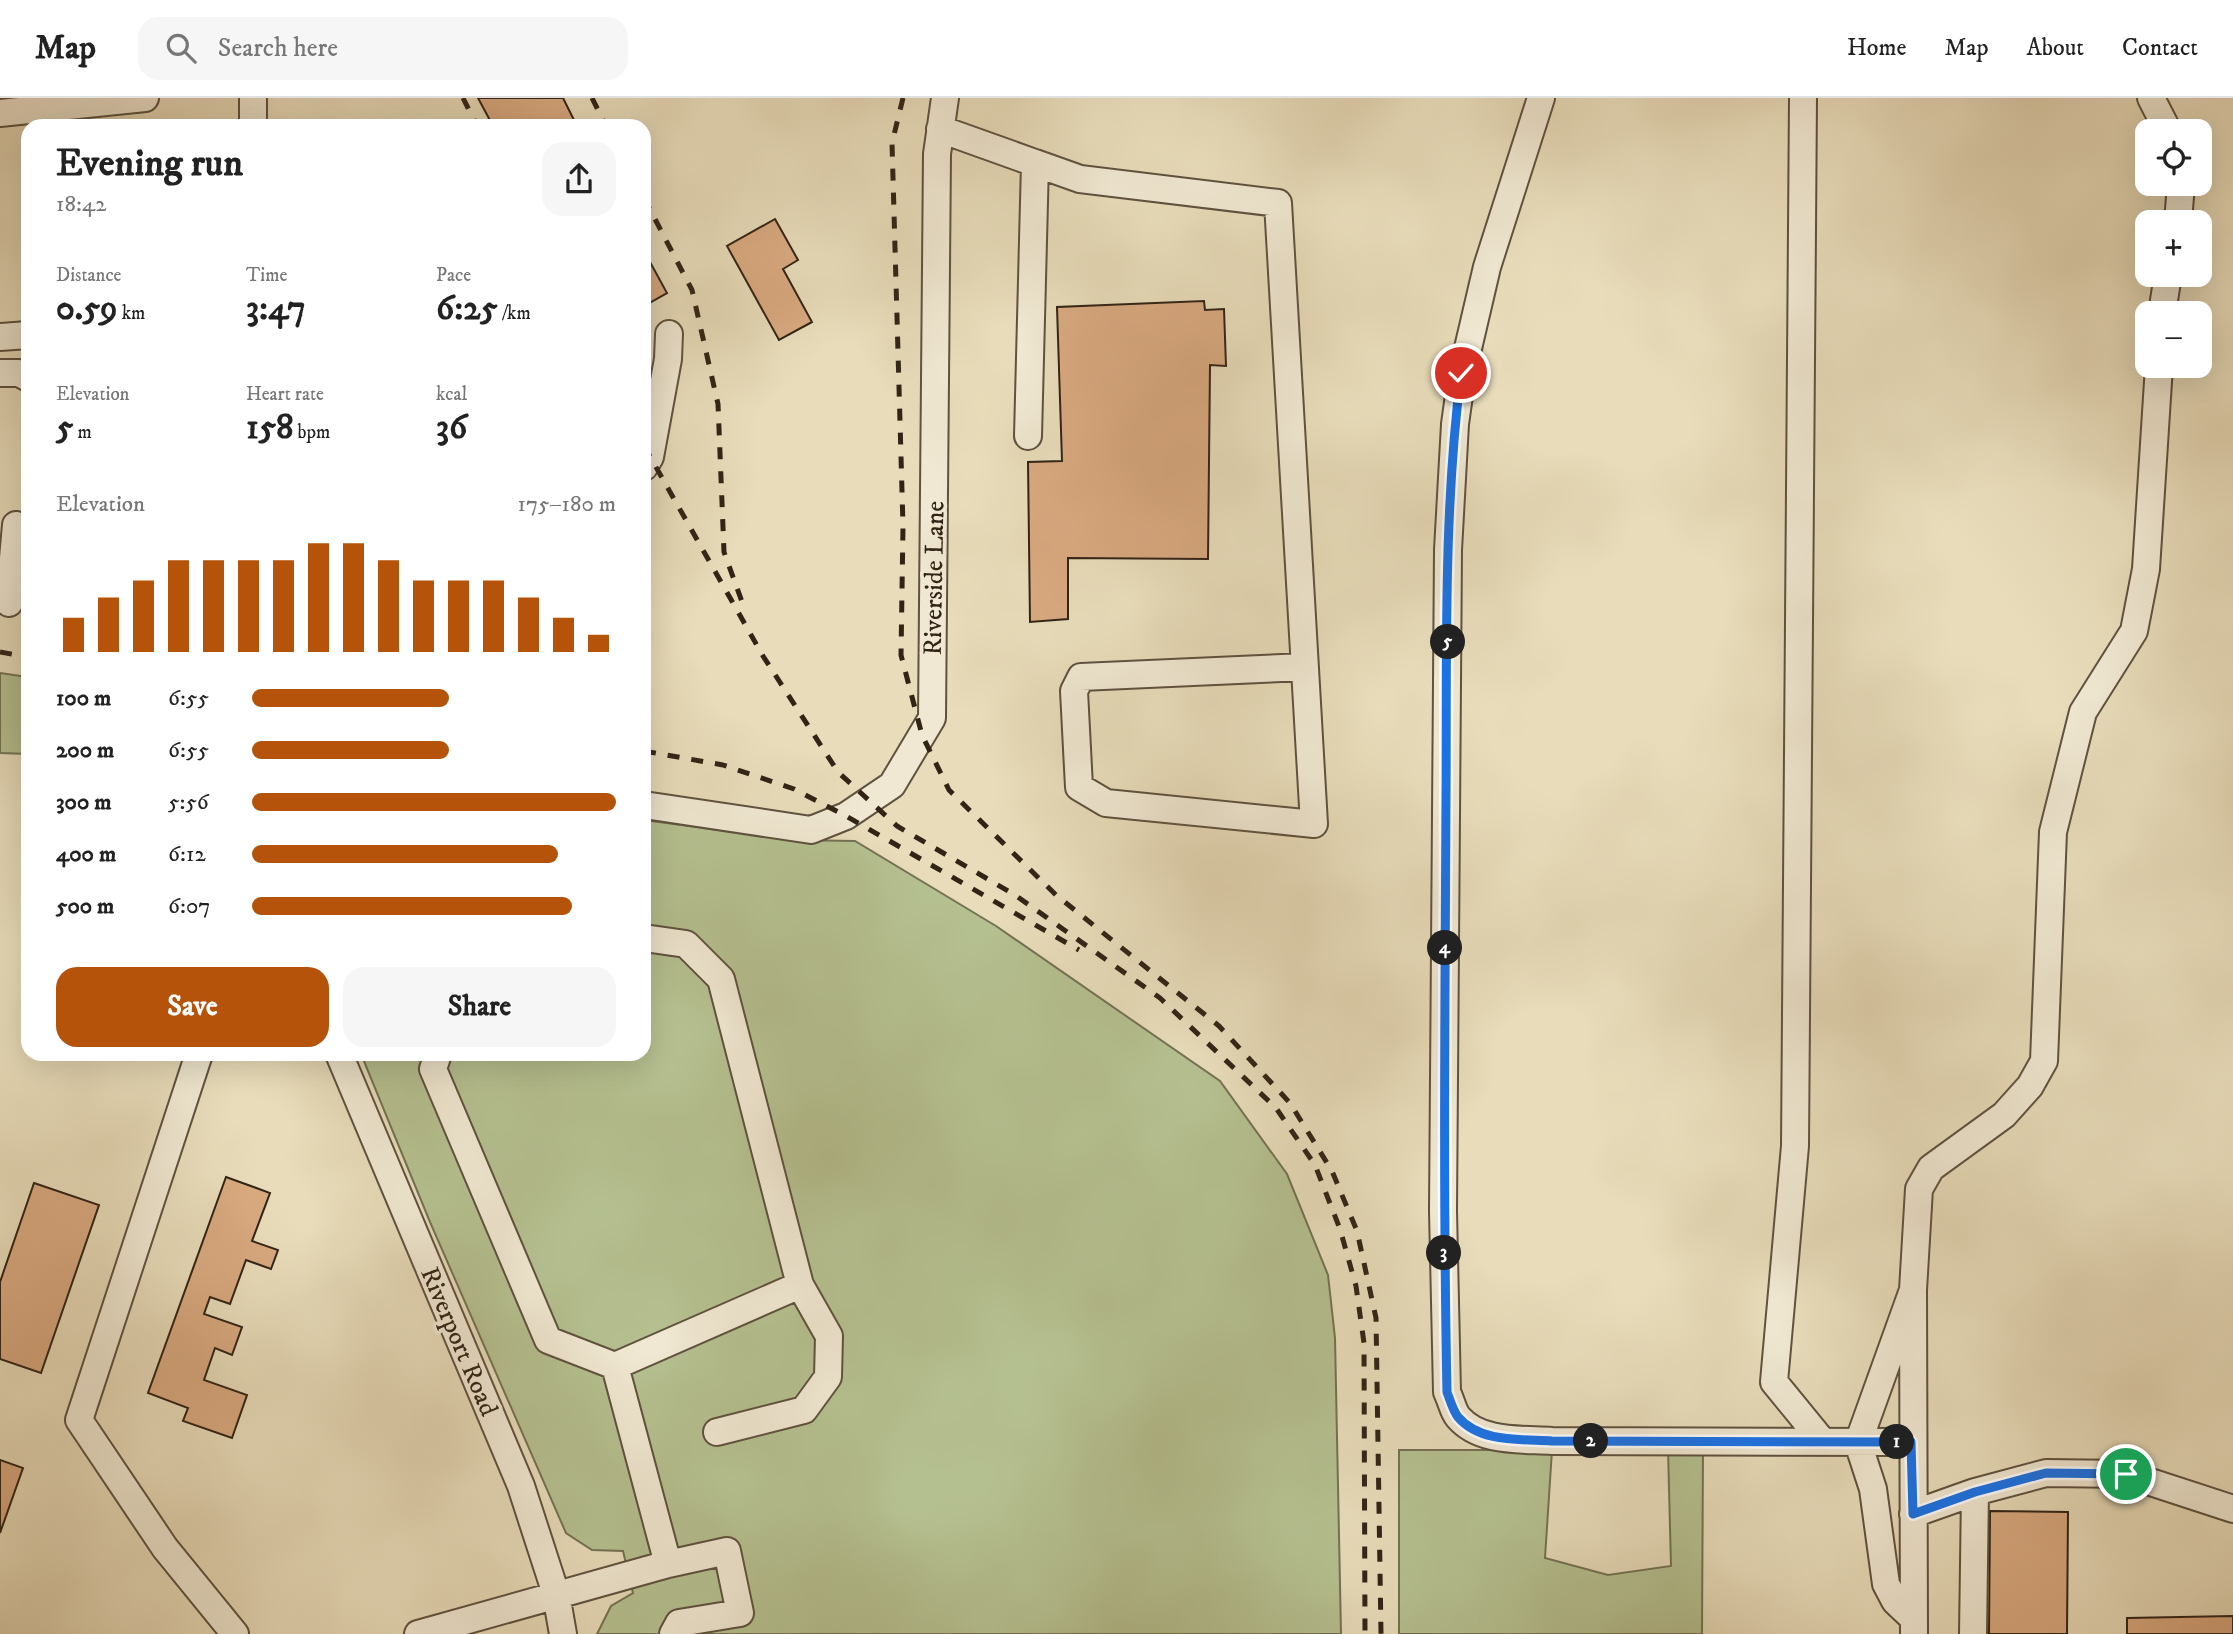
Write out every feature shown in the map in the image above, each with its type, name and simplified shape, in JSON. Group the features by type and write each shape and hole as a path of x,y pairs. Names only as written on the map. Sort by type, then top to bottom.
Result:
{"street":[{"path":"0,113 145,98"},
{"path":"253,98 253,119"},
{"name":"Riverside Lane","path":"651,806 811,830 846,816 892,785 932,718 937,154 945,98"},
{"path":"1541,98 1487,267 1461,373 1455,425 1448,550 1444,1156 1447,1392 1457,1416 1476,1432 1495,1437 1552,1441 1911,1442"},
{"path":"1802,98 1795,1146 1774,1382 1823,1443"},
{"path":"2151,98 2162,119"},
{"path":"940,129 1080,179 1278,203 1305,667 1314,824 1106,803 1079,787 1074,691 1081,677 1305,667"},
{"path":"1028,436 1035,163"},
{"path":"651,452 668,359 669,334"},
{"path":"0,337 21,336"},
{"path":"0,373 21,374"},
{"path":"1914,1626 1911,1442 1913,1290 1919,1189 1931,1168 2004,1115 2029,1086 2044,1061 2053,832 2083,712 2134,631 2146,569 2158,378"},
{"path":"12,604 15,525"},
{"path":"651,939 686,944 722,979 800,1285 829,1336 828,1377 804,1410 717,1432"},
{"path":"197,1061 79,1420 165,1548 235,1634"},
{"name":"Riverport Road","path":"341,1061 520,1486 556,1594 563,1634"},
{"path":"436,1061 433,1069 548,1340 615,1366 800,1285"},
{"path":"1913,1290 1858,1443 1873,1489 1886,1584 1914,1626"},
{"path":"615,1366 668,1564"},
{"path":"1913,1514 1975,1492 2046,1473 2126,1474 2233,1509"},
{"path":"1973,1634 1975,1492"},
{"path":"418,1634 556,1594 727,1551 740,1613 679,1623 673,1634"}],"green space":[{"path":"0,673 21,676 21,754 0,753"},
{"path":"651,821 795,840 855,841 996,926 1220,1081 1287,1174 1328,1275 1335,1338 1341,1634 597,1634 611,1606 633,1593 623,1551 592,1550 566,1533 430,1222 364,1061 651,1061"},
{"path":"1668,1449 1703,1452 1702,1634 1399,1634 1399,1450 1552,1450 1545,1558 1608,1575 1671,1566"}],"building":[{"path":"478,98 563,98 574,119 489,119"},
{"path":"775,219 798,260 783,269 812,322 779,340 727,246"},
{"path":"651,264 667,293 651,302"},
{"path":"1204,301 1205,310 1224,309 1226,366 1210,365 1208,559 1068,558 1068,619 1030,622 1028,462 1062,461 1057,307"},
{"path":"226,1177 270,1193 252,1241 278,1250 271,1269 246,1260 230,1304 210,1297 204,1314 242,1327 232,1355 215,1348 204,1380 247,1395 232,1438 183,1421 188,1408 148,1393"},
{"path":"34,1183 99,1205 41,1373 0,1359 0,1282"},
{"path":"0,1460 23,1468 0,1533"},
{"path":"1990,1511 2068,1512 2067,1634 1989,1634"},
{"path":"2233,1616 2233,1634 2127,1634 2127,1618"}],"railway":[{"path":"463,98 474,119"},
{"path":"592,98 602,119"},
{"path":"903,98 892,143 903,526 901,655 922,735 949,790 1056,895 1219,1026 1290,1103 1332,1171 1357,1231 1376,1318 1381,1634"},
{"path":"651,211 692,290 718,404 724,552 745,610"},
{"path":"651,458 763,656 838,772 897,826 1015,895 1160,998 1276,1108 1315,1165 1340,1229 1356,1286 1364,1343 1365,1634"},
{"path":"0,652 21,656"},
{"path":"651,752 723,765 794,789 1079,950"}],"route":[{"path":"1461,373 1455,425 1448,550 1443,1211 1447,1392 1457,1416 1476,1432 1495,1437 1552,1441 1911,1442 1913,1514 1975,1492 2046,1473 2126,1474"}]}
